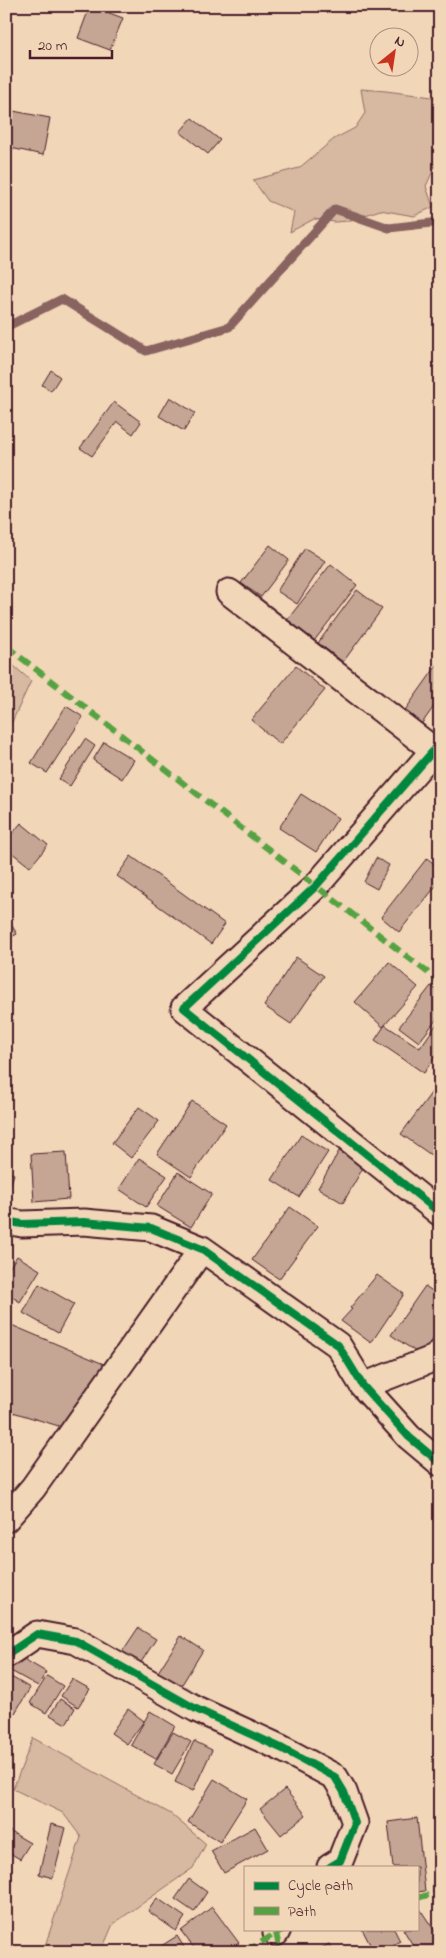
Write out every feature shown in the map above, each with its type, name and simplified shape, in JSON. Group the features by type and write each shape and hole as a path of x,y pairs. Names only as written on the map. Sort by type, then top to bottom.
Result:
{"street":[{"path":"228,592 437,752 316,886 184,1008 440,1213"},
{"path":"6,1221 22,1224 84,1222 151,1228 202,1250 338,1345 363,1386 409,1437 440,1462"},
{"path":"6,1519 32,1488 202,1250"},
{"path":"363,1386 435,1358 440,1352"},
{"path":"6,1655 36,1634 76,1641 196,1709 282,1748 335,1778 344,1792 354,1823 340,1861 332,1866"}],"shaded area":[{"path":"361,89 440,98 440,153 426,186 433,207 414,216 380,210 348,221 335,222 314,219 290,232 294,212 268,201 253,180 299,168 334,139 355,128 365,113"},
{"path":"6,659 31,681 6,731"},
{"path":"33,1738 171,1814 206,1844 193,1868 113,1924 101,1952 43,1952 81,1837 63,1813 13,1789"}],"building":[{"path":"90,6 123,18 110,50 78,38"},
{"path":"8,110 50,118 43,155 6,147"},
{"path":"192,118 220,140 208,154 180,132"},
{"path":"51,370 60,377 51,391 42,385"},
{"path":"170,397 195,413 184,431 159,416"},
{"path":"114,402 141,422 133,434 117,422 92,456 80,448"},
{"path":"270,545 289,560 261,597 241,583"},
{"path":"305,548 325,561 297,604 277,591"},
{"path":"331,564 357,585 314,641 287,620"},
{"path":"357,590 382,609 343,662 318,643"},
{"path":"440,661 440,698 420,726 403,713"},
{"path":"296,666 325,690 280,744 251,720"},
{"path":"66,706 83,717 47,773 31,763"},
{"path":"85,739 95,746 70,786 59,779"},
{"path":"104,742 134,760 122,779 93,760"},
{"path":"301,794 338,818 316,852 279,828"},
{"path":"21,823 48,845 30,867 6,848 6,841"},
{"path":"131,856 225,924 211,944 117,876"},
{"path":"376,858 389,865 377,889 364,882"},
{"path":"427,858 440,869 440,881 399,932 381,917"},
{"path":"6,916 17,934 6,940"},
{"path":"296,957 324,976 291,1024 264,1006"},
{"path":"389,962 418,987 383,1027 355,1002"},
{"path":"431,986 440,993 440,1015 419,1042 399,1027"},
{"path":"440,1019 440,1049 424,1073 375,1040 385,1025 420,1048"},
{"path":"440,1081 440,1143 431,1155 401,1134"},
{"path":"192,1101 226,1124 191,1177 157,1154"},
{"path":"139,1107 159,1121 131,1158 112,1143"},
{"path":"301,1135 328,1152 299,1197 272,1180"},
{"path":"339,1151 364,1166 343,1203 318,1188"},
{"path":"66,1152 69,1199 34,1202 31,1154"},
{"path":"139,1158 167,1176 146,1207 119,1189"},
{"path":"6,1171 14,1174 6,1200"},
{"path":"178,1172 212,1194 191,1227 157,1206"},
{"path":"290,1207 318,1226 279,1279 252,1260"},
{"path":"17,1256 40,1270 20,1302 6,1293 6,1273"},
{"path":"377,1275 404,1294 371,1343 341,1321"},
{"path":"39,1284 74,1304 58,1333 23,1313"},
{"path":"425,1286 440,1296 440,1331 422,1356 391,1335"},
{"path":"9,1324 106,1365 62,1427 6,1410 6,1327"},
{"path":"138,1628 156,1639 138,1667 120,1655"},
{"path":"181,1636 203,1650 181,1686 158,1672"},
{"path":"17,1655 46,1672 38,1686 9,1670"},
{"path":"6,1674 30,1688 15,1713 6,1708"},
{"path":"47,1676 63,1686 46,1713 30,1703"},
{"path":"72,1679 90,1689 78,1707 61,1696"},
{"path":"60,1699 75,1708 66,1724 50,1715"},
{"path":"128,1709 144,1721 127,1744 111,1733"},
{"path":"150,1711 175,1726 156,1759 131,1745"},
{"path":"173,1732 191,1742 172,1774 154,1764"},
{"path":"194,1741 212,1750 193,1791 175,1782"},
{"path":"214,1779 247,1799 220,1842 188,1822"},
{"path":"285,1789 306,1815 281,1835 260,1809"},
{"path":"417,1818 425,1891 418,1892 418,1866 393,1866 388,1822"},
{"path":"51,1824 66,1828 53,1878 39,1874"},
{"path":"255,1827 268,1849 224,1873 211,1851"},
{"path":"6,1829 30,1843 20,1859 6,1851"},
{"path":"189,1879 207,1892 194,1912 175,1899"},
{"path":"157,1898 185,1917 176,1931 148,1911"},
{"path":"212,1907 239,1943 227,1952 197,1952 181,1931"},
{"path":"420,1909 440,1939 440,1950 437,1952 417,1952 404,1930 418,1930 418,1910"},
{"path":"363,1930 394,1930 400,1941 380,1952 374,1952"},
{"path":"177,1936 187,1952 160,1952 158,1948"},
{"path":"329,1944 334,1952 314,1952"}],"waterway":[{"path":"6,327 62,299 146,351 229,327 335,209 389,228 440,222"}],"marked path":[{"path":"6,646 440,982"},
{"path":"418,1898 435,1893 440,1825"},
{"path":"246,1952 283,1930"},
{"path":"276,1933 280,1952"}],"cycle path":[{"path":"434,750 316,886 184,1008 440,1213"},
{"path":"6,1221 22,1224 84,1222 151,1228 202,1249 338,1345 363,1386 409,1437 440,1463"},
{"path":"6,1655 37,1634 76,1641 196,1709 281,1748 335,1777 344,1792 355,1823 340,1861 332,1866"}]}
